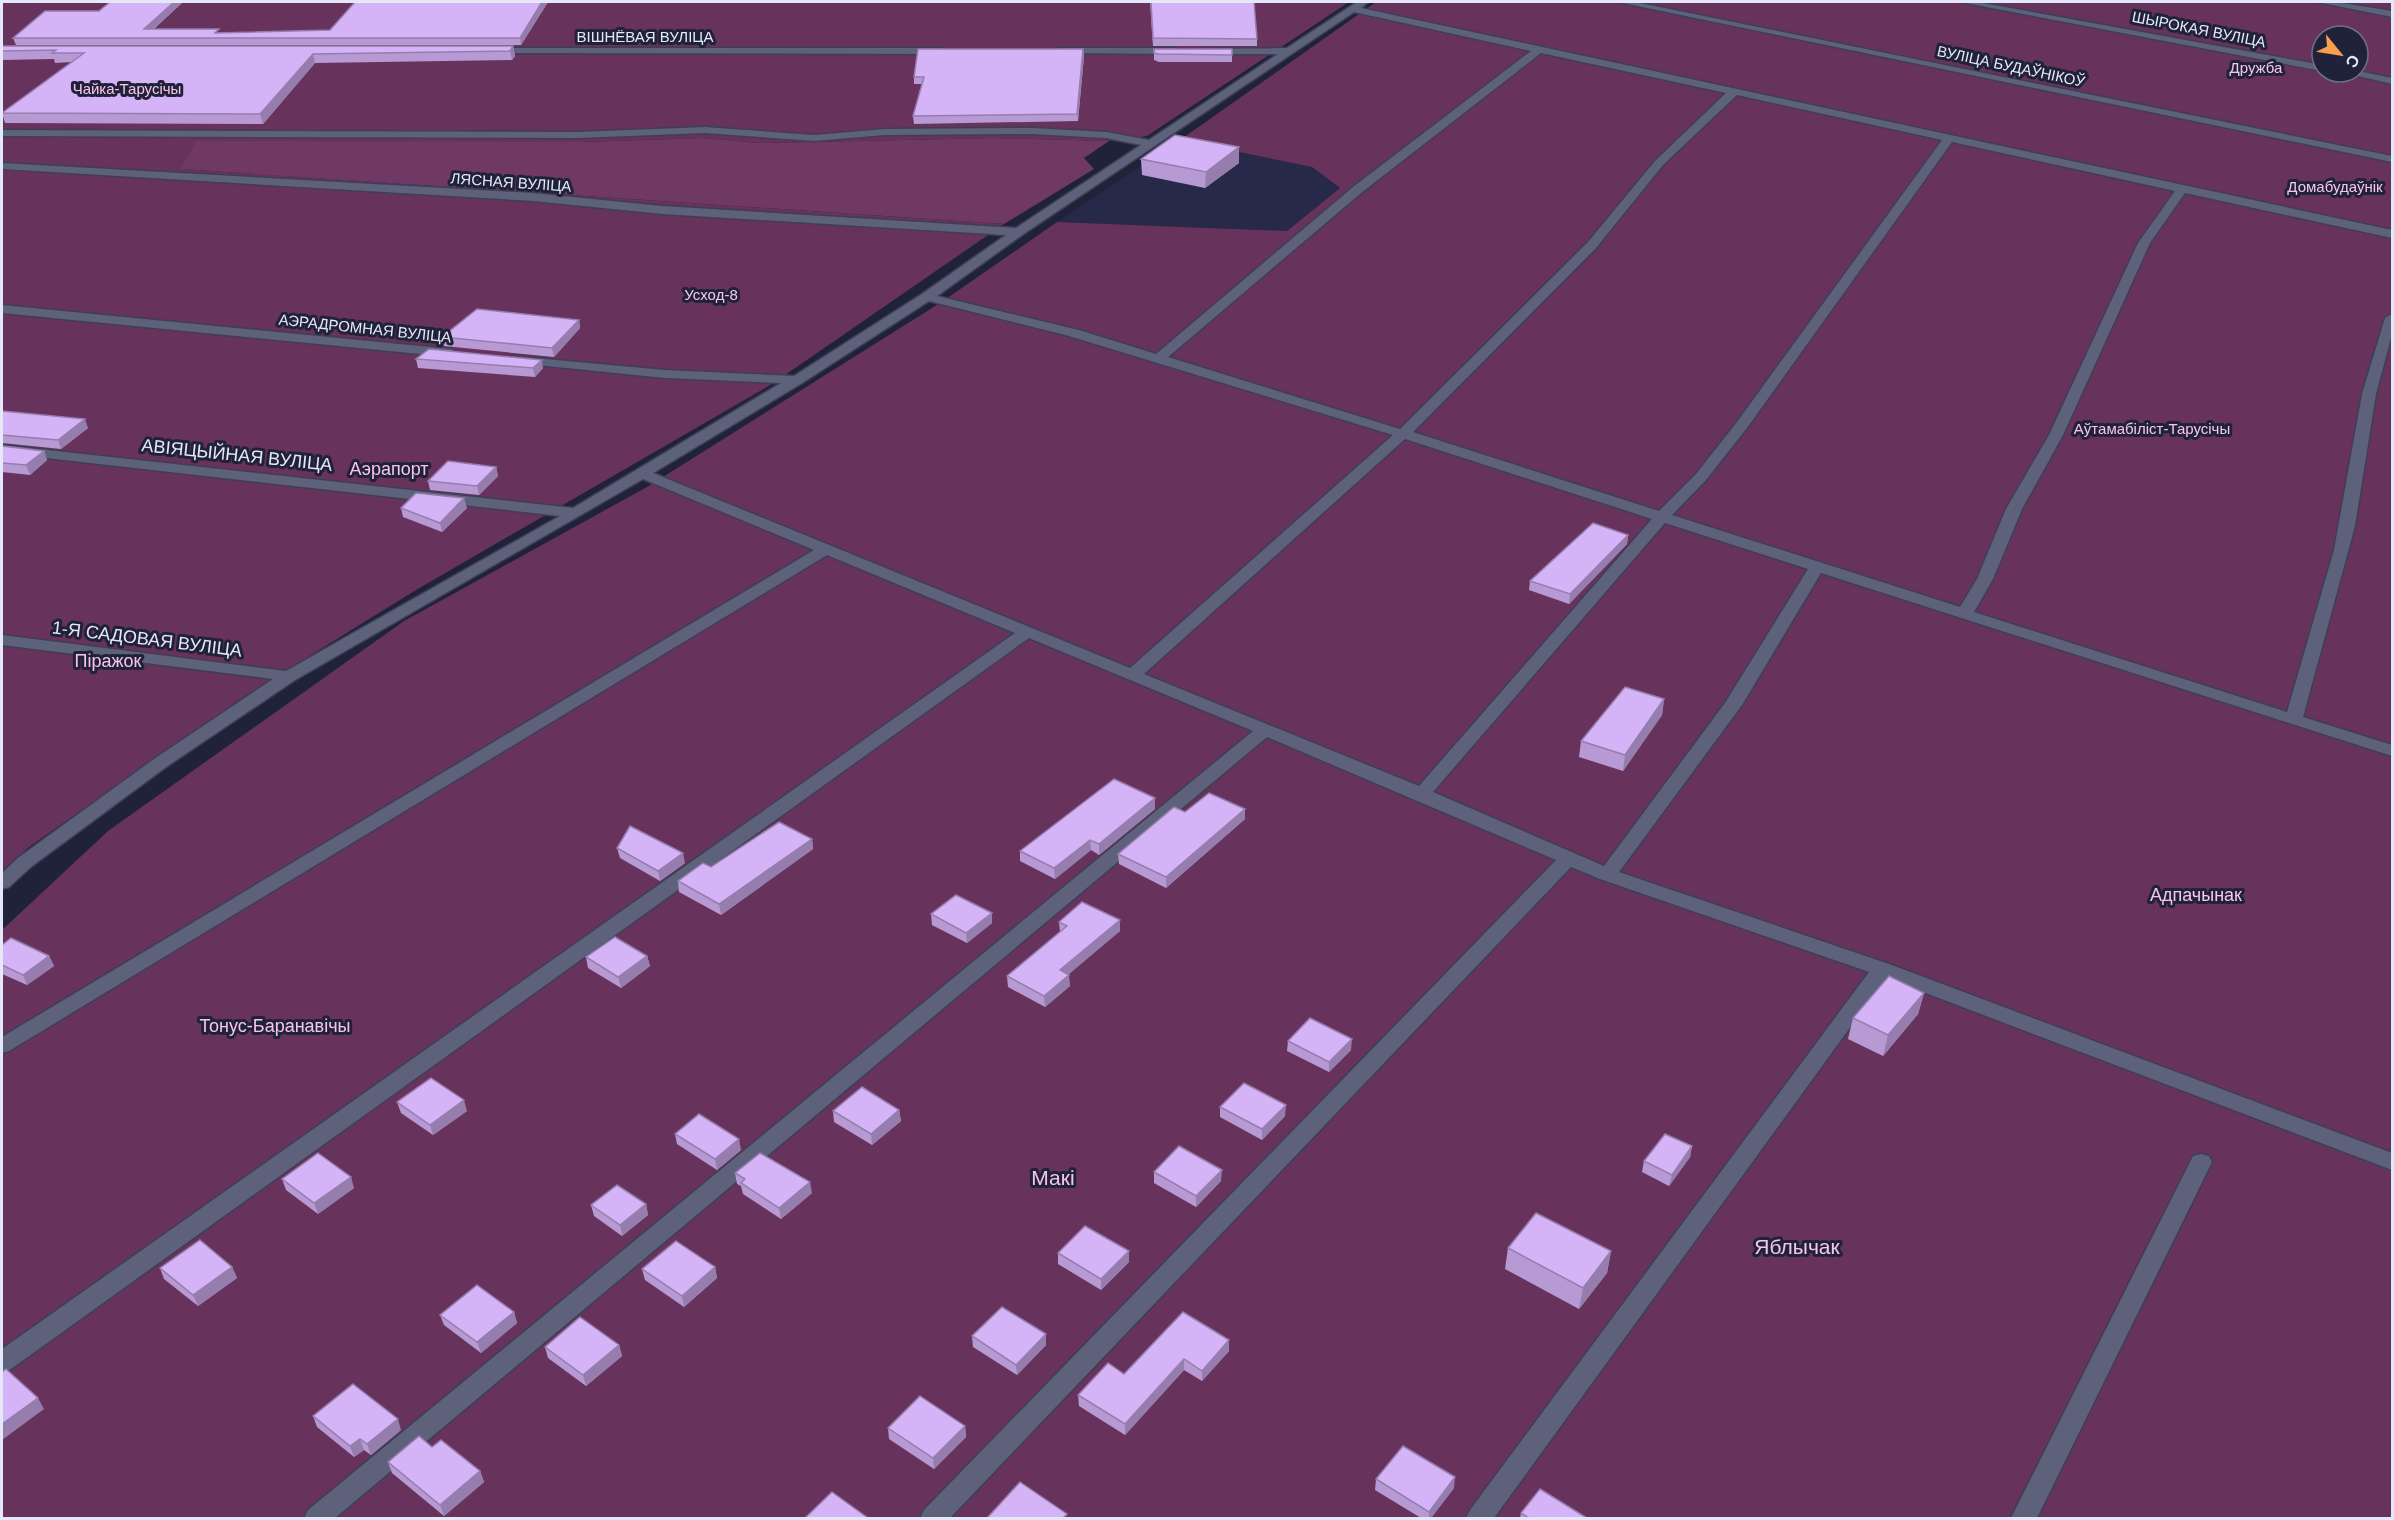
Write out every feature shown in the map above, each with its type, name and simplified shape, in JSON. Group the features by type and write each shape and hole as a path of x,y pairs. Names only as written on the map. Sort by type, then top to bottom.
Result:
{"street":[{"name":"ВУЛІЦА БУДАЎНІКОЎ","path":"1623,2 2392,159"},
{"name":"ШЫРОКАЯ ВУЛІЦА","path":"1965,2 2310,66"},
{"path":"2322,2 2392,14"},
{"path":"2,883 25,862 160,763 289,676 576,513 797,380 927,297 1018,232 1153,144 1357,5 1541,48 2392,234"},
{"path":"1158,359 1357,190 1541,48"},
{"name":"ВІШНЁВАЯ ВУЛІЦА","path":"478,51 955,51"},
{"path":"1051,51 1182,51"},
{"path":"1194,51 1289,51"},
{"path":"2370,77 2392,81"},
{"path":"1131,676 1403,434 1592,245 1659,163 1736,90"},
{"path":"2,133 578,135 705,130 814,138 885,132 1032,131 1106,135 1153,144"},
{"path":"1422,794 1661,518 1701,477 1742,425 1950,137"},
{"name":"ЛЯСНАЯ ВУЛІЦА","path":"2,166 532,197 684,211 1018,232"},
{"path":"1964,615 1985,579 2014,509 2056,435 2144,243 2183,187"},
{"path":"927,297 1074,333 1403,434 2392,751"},
{"name":"АЭРАДРОМНАЯ ВУЛІЦА","path":"2,309 465,354"},
{"path":"2294,719 2347,526 2367,406 2383,339 2392,318"},
{"path":"501,358 665,374 797,380"},
{"name":"АВІЯЦЫЙНАЯ ВУЛІЦА","path":"2,449 576,513"},
{"path":"641,473 1422,794 1606,875 1882,969 2392,1162"},
{"path":"2,1046 825,550"},
{"path":"1606,875 1733,705 1816,568"},
{"path":"2,1362 1028,631"},
{"name":"1-Я САДОВАЯ ВУЛІЦА","path":"2,640 289,676"},
{"path":"317,1518 1265,730"},
{"path":"933,1518 1568,859"},
{"path":"1479,1518 1882,969"},
{"path":"2024,1518 2200,1162"}],"shaded area":[{"path":"704,138 760,143 994,138 1109,141 1084,158 1094,169 1004,224 181,169 196,141 582,142"},
{"path":"1180,140 1312,167 1340,188 1287,231 1057,222"}],"green space":[{"path":"2,2 1349,2 1147,136 1109,141 994,138 760,143 704,138 582,142 182,169 1004,224 772,384 416,590 245,696 29,847 2,871"},
{"path":"1376,2 2392,2 2392,1518 2,1518 2,930 108,831 404,621 647,487 940,303 1057,222 1287,231 1340,188 1312,167 1180,140"}],"building":[{"path":"110,2 174,2 144,29 219,29 215,33 330,30 355,2 542,2 520,38 13,38 45,11 99,11"},
{"path":"1151,2 1254,2 1257,39 1153,38"},
{"path":"2,46 513,46 510,51 313,54 260,114 2,113 84,53 52,53 56,50 2,51"},
{"path":"918,49 1083,49 1077,114 913,116 924,77 914,77"},
{"path":"1154,49 1232,49 1232,55 1158,54 1154,53"},
{"path":"1175,135 1239,147 1206,172 1141,159"},
{"path":"477,309 579,320 552,348 442,337"},
{"path":"429,349 542,360 533,368 416,359"},
{"path":"2,411 85,419 58,440 2,435"},
{"path":"2,446 44,451 26,465 2,463"},
{"path":"448,461 496,467 477,486 428,481"},
{"path":"416,493 464,498 440,523 401,508"},
{"path":"1593,523 1628,535 1570,594 1530,581"},
{"path":"1625,687 1664,699 1625,755 1581,741"},
{"path":"1114,779 1155,798 1099,844 1090,840 1054,868 1020,851"},
{"path":"1209,793 1245,809 1166,877 1118,854 1174,807 1185,812"},
{"path":"779,822 812,839 719,904 678,881 703,863 711,867"},
{"path":"630,826 683,853 658,871 617,848"},
{"path":"956,895 992,913 966,933 931,914"},
{"path":"1082,902 1120,920 1060,970 1069,975 1044,996 1007,976 1067,926 1059,922"},
{"path":"615,937 647,956 618,977 586,957"},
{"path":"11,938 49,956 23,975 2,965 2,945"},
{"path":"1889,976 1924,993 1888,1035 1853,1018"},
{"path":"1310,1018 1352,1039 1329,1062 1288,1041"},
{"path":"431,1078 464,1100 430,1125 397,1102"},
{"path":"1244,1083 1286,1105 1262,1129 1220,1107"},
{"path":"862,1087 899,1110 871,1134 833,1111"},
{"path":"699,1114 739,1139 715,1159 675,1134"},
{"path":"1665,1134 1692,1146 1672,1175 1644,1161"},
{"path":"1179,1146 1222,1170 1196,1196 1154,1172"},
{"path":"318,1153 351,1177 314,1203 282,1179"},
{"path":"760,1153 810,1182 779,1208 741,1183 745,1179 735,1173"},
{"path":"617,1185 646,1204 620,1225 591,1205"},
{"path":"1536,1213 1611,1251 1583,1288 1508,1248"},
{"path":"1085,1226 1129,1251 1101,1279 1058,1253"},
{"path":"200,1240 232,1267 193,1295 160,1268"},
{"path":"676,1241 715,1267 682,1296 642,1269"},
{"path":"477,1285 514,1312 477,1342 440,1315"},
{"path":"1002,1307 1046,1334 1016,1365 972,1336"},
{"path":"1183,1312 1229,1340 1202,1371 1184,1359 1125,1424 1078,1395 1108,1363 1124,1374"},
{"path":"580,1317 619,1345 583,1375 545,1347"},
{"path":"6,1369 38,1398 2,1424 2,1372"},
{"path":"353,1384 398,1419 367,1444 360,1439 350,1446 313,1416"},
{"path":"920,1396 965,1426 933,1458 888,1428"},
{"path":"419,1436 432,1447 441,1440 480,1471 440,1505 388,1462"},
{"path":"1403,1446 1455,1477 1429,1512 1376,1479"},
{"path":"1020,1482 1067,1514 1063,1518 988,1517"},
{"path":"1540,1489 1587,1518 1529,1518 1521,1513"},
{"path":"832,1492 868,1518 805,1518"}],"park label":[{"name":"Дружба","path":"2256,67"},
{"name":"Чайка-Тарусічы","path":"127,88"},
{"name":"Домабудаўнік","path":"2335,186"},
{"name":"Усход-8","path":"711,294"},
{"name":"Аўтамабіліст-Тарусічы","path":"2152,428"},
{"name":"Аэрапорт","path":"389,469"},
{"name":"Піражок","path":"108,661"},
{"name":"Адпачынак","path":"2196,895"},
{"name":"Тонус-Баранавічы","path":"275,1026"},
{"name":"Макі","path":"1053,1177"},
{"name":"Яблычак","path":"1797,1246"}]}
